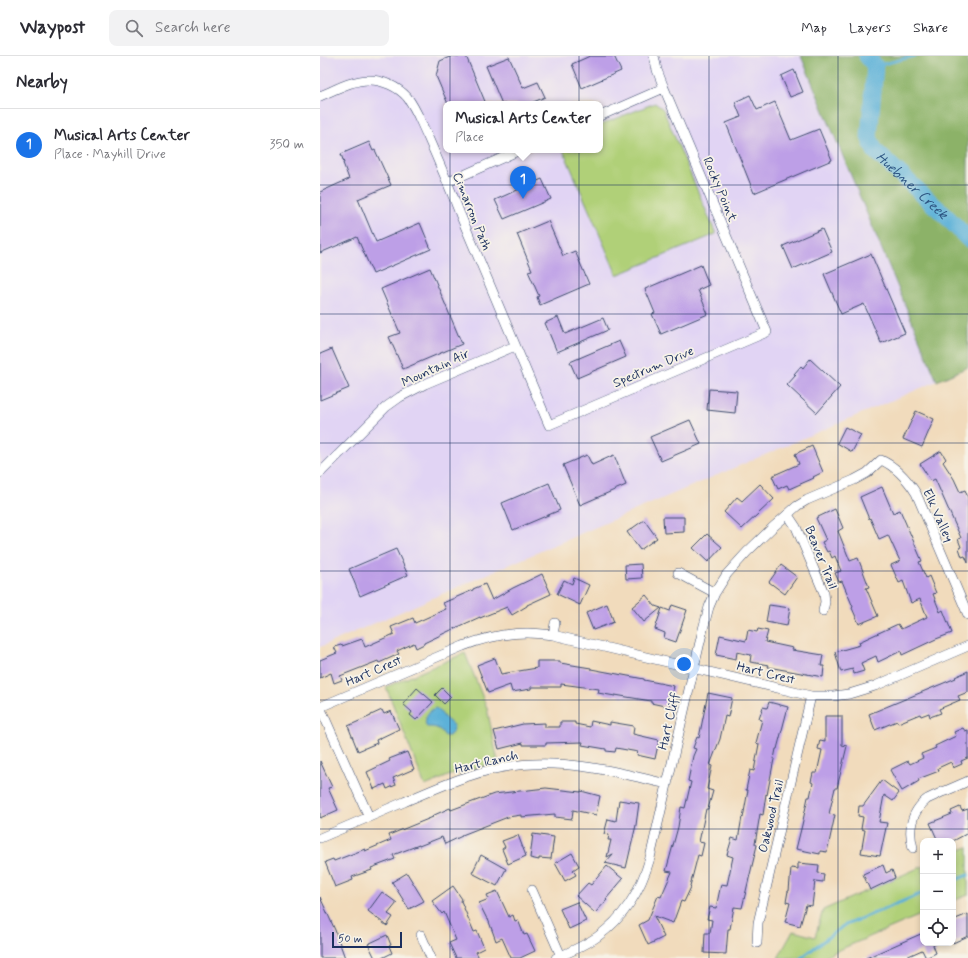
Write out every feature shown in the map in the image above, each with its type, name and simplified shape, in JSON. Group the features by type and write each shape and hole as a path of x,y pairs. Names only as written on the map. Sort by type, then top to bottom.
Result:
{"street":[{"name":"Rocky Point","path":"654,56 657,70 664,88 767,332"},
{"name":"Cimarron Path","path":"320,96 352,83 369,80 381,82 395,88 408,98 416,112 448,182 515,346 549,424"},
{"path":"603,115 664,88"},
{"path":"448,182 513,153"},
{"name":"Spectrum Drive","path":"549,424 767,332"},
{"name":"Mountain Air","path":"320,473 386,407 400,397 425,384 515,346"},
{"name":"Hart Cliff","path":"558,957 585,945 608,929 627,908 641,884 650,858 693,667 707,614 715,593 727,574 747,552 797,506 807,500 854,480 867,472 881,460"},
{"name":"Elk Valley","path":"881,460 889,463 900,472 916,493 968,615"},
{"name":"Beaver Trail","path":"788,514 796,527 824,593 824,611"},
{"path":"678,573 715,593"},
{"path":"553,635 555,623"},
{"name":"Hart Crest","path":"369,817 320,707 478,640 511,634 528,633 553,635 811,696 849,694 875,686 968,646"},
{"name":"Oakwood Trail","path":"757,943 758,923 811,696"},
{"name":"Hart Ranch","path":"320,838 443,785 496,769 524,765 552,764 580,766 608,770 667,784"},
{"path":"913,848 910,838 911,826 918,808 926,800 968,781"},
{"path":"532,890 558,957"},
{"path":"421,935 431,958"}],"shaded area":[{"path":"320,56 801,56 937,381 320,647"}],"green space":[{"path":"801,56 968,56 968,367 937,381"},
{"path":"655,103 663,109 716,234 617,275 564,153 603,153 603,124"},
{"path":"465,653 487,708 498,762 453,774 425,786 386,687"},
{"path":"968,847 968,895 956,900 956,874 956,852"},
{"path":"920,867 920,915 834,952 824,958 778,958 793,931 815,937 823,910"}],"water":[{"path":"435,708 439,710 454,727 449,736 445,736 437,728 426,726 427,715"}],"building":[{"path":"452,56 466,56 485,101 447,101 436,76 440,61"},
{"path":"590,56 614,56 621,71 582,88 572,64"},
{"path":"509,57 523,88 538,82 545,97 536,101 501,101 486,66"},
{"path":"794,70 803,92 790,97 781,76"},
{"path":"750,95 757,110 775,102 791,140 819,129 832,160 754,193 726,123 741,117 735,102"},
{"path":"369,142 373,151 375,150 391,185 358,199 376,242 420,223 431,249 373,274 357,237 320,253 320,192 349,179 341,154"},
{"path":"542,179 551,199 504,219 495,200"},
{"path":"548,221 563,256 575,251 589,284 540,305 537,297 539,296 528,271 532,270 517,234"},
{"path":"822,229 832,252 793,269 783,246"},
{"path":"871,254 905,333 881,343 864,304 841,314 824,274"},
{"path":"701,265 709,285 698,290 708,314 661,334 652,314 655,313 645,289"},
{"path":"430,268 462,344 403,369 389,337 400,333 381,289"},
{"path":"558,317 565,334 603,318 608,330 557,352 545,323"},
{"path":"619,341 626,357 577,378 570,362"},
{"path":"332,349 349,388 320,400 320,354"},
{"path":"810,359 840,387 817,413 787,385 796,375 794,374 801,366 803,368"},
{"path":"709,389 737,391 735,413 707,410"},
{"path":"916,411 934,419 922,447 903,439"},
{"path":"690,420 701,444 661,461 650,437"},
{"path":"845,427 861,435 852,452 837,443"},
{"path":"812,446 823,472 813,477 814,478 789,489 787,485 778,489 772,476 799,464 795,454"},
{"path":"941,451 946,459 943,462 960,492 965,490 968,498 968,563 965,556 962,557 958,539 961,538 935,479 931,481 920,464"},
{"path":"587,455 592,465 614,455 626,485 580,505 563,465"},
{"path":"549,483 560,510 513,530 502,503"},
{"path":"760,484 774,499 742,529 724,512 737,497 742,501"},
{"path":"882,487 893,513 900,510 922,561 919,562 926,578 929,576 936,593 933,594 940,612 943,610 952,633 902,655 901,651 878,662 876,656 861,663 864,671 854,674 853,669 841,672 835,652 860,645 859,642 898,624 901,629 927,617 920,599 911,603 903,581 899,583 891,565 900,561 888,535 879,539 860,497"},
{"path":"835,509 843,528 838,531 850,561 858,558 869,587 866,588 878,616 859,624 842,581 839,582 835,573 841,571 835,556 832,558 822,542 826,540 816,518"},
{"path":"663,517 684,517 684,532 664,533"},
{"path":"644,520 657,538 640,550 627,532"},
{"path":"707,534 722,547 708,562 693,548"},
{"path":"396,549 408,575 360,596 349,569"},
{"path":"641,564 642,578 626,579 625,565"},
{"path":"781,565 797,577 785,594 769,582"},
{"path":"542,574 551,594 527,605 512,615 507,607 480,617 416,648 414,643 397,651 399,654 379,663 378,661 340,676 342,680 334,683 331,673 320,678 320,660 337,653 334,647 342,646 362,639 365,647 394,634 391,627 413,618 415,623 446,609 443,603 485,584 492,600"},
{"path":"574,578 589,585 580,605 557,594 564,580 572,584"},
{"path":"646,595 655,606 661,608 644,622 632,607"},
{"path":"607,604 614,622 593,630 586,613"},
{"path":"672,605 687,610 676,642 664,638 665,633 655,629 662,608 670,611"},
{"path":"769,605 790,608 787,626 766,622"},
{"path":"758,629 768,631 765,642 793,648 792,650 823,655 821,666 824,666 823,677 768,667 769,665 750,662 751,655 737,652 736,659 716,655 720,635 746,641 748,630 757,632"},
{"path":"495,658 501,674 537,668 537,661 560,661 560,663 591,668 674,686 669,707 651,703 651,701 598,693 599,689 561,684 561,687 531,687 531,689 512,692 510,685 488,693 477,665"},
{"path":"968,671 968,692 958,696 960,700 939,709 941,713 930,717 929,713 921,716 920,714 875,730 869,714 956,678 955,677"},
{"path":"417,688 433,702 416,720 410,715 412,712 403,704"},
{"path":"442,688 451,697 444,704 435,695"},
{"path":"708,693 732,698 728,717 725,716 720,739 710,765 712,766 707,789 713,791 708,809 706,809 699,842 704,843 701,856 698,855 691,887 684,902 681,901 673,923 654,916 664,937 648,945 639,925 648,920 658,896 661,897 672,872 666,871 678,827 681,807 685,808 691,782 688,781 693,756 696,749 693,748 697,737 699,738"},
{"path":"769,702 788,707 776,749 763,815 760,814 755,844 757,845 742,908 734,907 730,929 728,929 726,954 704,953 705,933 710,933 712,920 707,919 710,907 716,908 721,884 727,885 733,857 727,855 732,838 738,840 748,790 746,790 750,770 754,771 759,744 756,743 762,720 759,719 763,707 767,708"},
{"path":"382,710 384,714 391,711 399,729 376,740 377,743 358,751 348,726"},
{"path":"825,716 842,716 842,745 847,746 829,814 835,815 827,852 820,851 820,854 796,849 808,797 810,797 813,783 811,782 813,773 817,773 822,750 818,749 820,740 825,741"},
{"path":"591,721 610,725 610,722 634,726 633,734 659,740 655,759 637,755 638,752 616,748 615,752 606,751 606,749 582,745 583,742 546,743 546,745 523,745 523,743 499,749 494,731 523,724 545,723 545,727 560,727 560,722 575,722 575,724 590,727"},
{"path":"963,728 965,731 968,730 968,758 961,761 962,764 953,768 951,762 938,768 939,771 918,779 919,781 902,791 890,770 908,761 910,764 923,758 921,754 936,748 935,746 956,736 954,732"},
{"path":"407,752 414,769 393,778 396,785 387,789 385,784 374,789 367,772 390,761 389,759"},
{"path":"320,761 332,787 328,788 338,810 320,818"},
{"path":"882,780 899,793 893,801 884,795 879,822 887,823 880,856 861,853 865,830 861,829 863,817 858,816 859,806 863,806"},
{"path":"546,788 581,791 600,796 596,815 573,810 572,819 555,817 555,814 508,817 462,835 445,844 442,837 393,855 395,859 371,868 372,870 352,877 353,880 335,887 325,862 333,859 334,861 365,849 365,851 391,840 389,835 433,817 432,816 450,808 451,810 494,794"},
{"path":"619,800 639,803 636,825 626,868 605,863 613,854 607,857 611,840 608,840 609,835 604,834 608,819 616,821"},
{"path":"960,807 962,811 968,809 968,833 956,839 956,838 937,838 930,823 952,814 951,811"},
{"path":"533,834 554,837 551,859 539,858 539,860 530,858"},
{"path":"518,835 526,856 508,864 502,849 505,847 502,841"},
{"path":"572,853 579,866 573,870 576,875 565,881 555,863"},
{"path":"481,855 506,869 497,886 472,873"},
{"path":"798,863 819,865 818,873 824,874 823,882 815,881 812,906 806,905 800,926 785,922 790,903 786,902 789,891 791,868 798,869"},
{"path":"883,865 886,873 892,870 895,878 870,890 863,874"},
{"path":"607,866 623,879 595,913 576,896 588,883 591,885"},
{"path":"407,873 424,901 409,909 392,882"},
{"path":"453,886 462,899 461,901 474,932 477,931 484,948 476,952 479,958 456,958 449,943 456,940 444,912 442,914 432,901"},
{"path":"497,891 509,917 513,915 515,921 518,920 524,935 527,934 535,951 520,958 511,958 502,938 496,941 488,919 479,903 489,899 487,895"},
{"path":"382,892 397,903 388,914 393,917 387,926 368,911"},
{"path":"320,897 335,930 345,958 320,958"},
{"path":"577,902 586,921 569,929 560,909"},
{"path":"968,914 968,936 956,942 956,919"},
{"path":"920,934 920,946 933,946 936,953 926,958 922,950 904,958 866,958"},
{"path":"387,935 392,953 382,958 375,958 368,944"}],"waterway":[{"name":"Huebner Creek","path":"867,56 875,66 869,137 875,151 947,217 968,239"},
{"path":"875,66 915,56"},
{"path":"956,880 968,875"},
{"path":"801,958 843,926 920,894"}],"place":[{"name":"Musical Arts Center","path":"523,199"}]}
